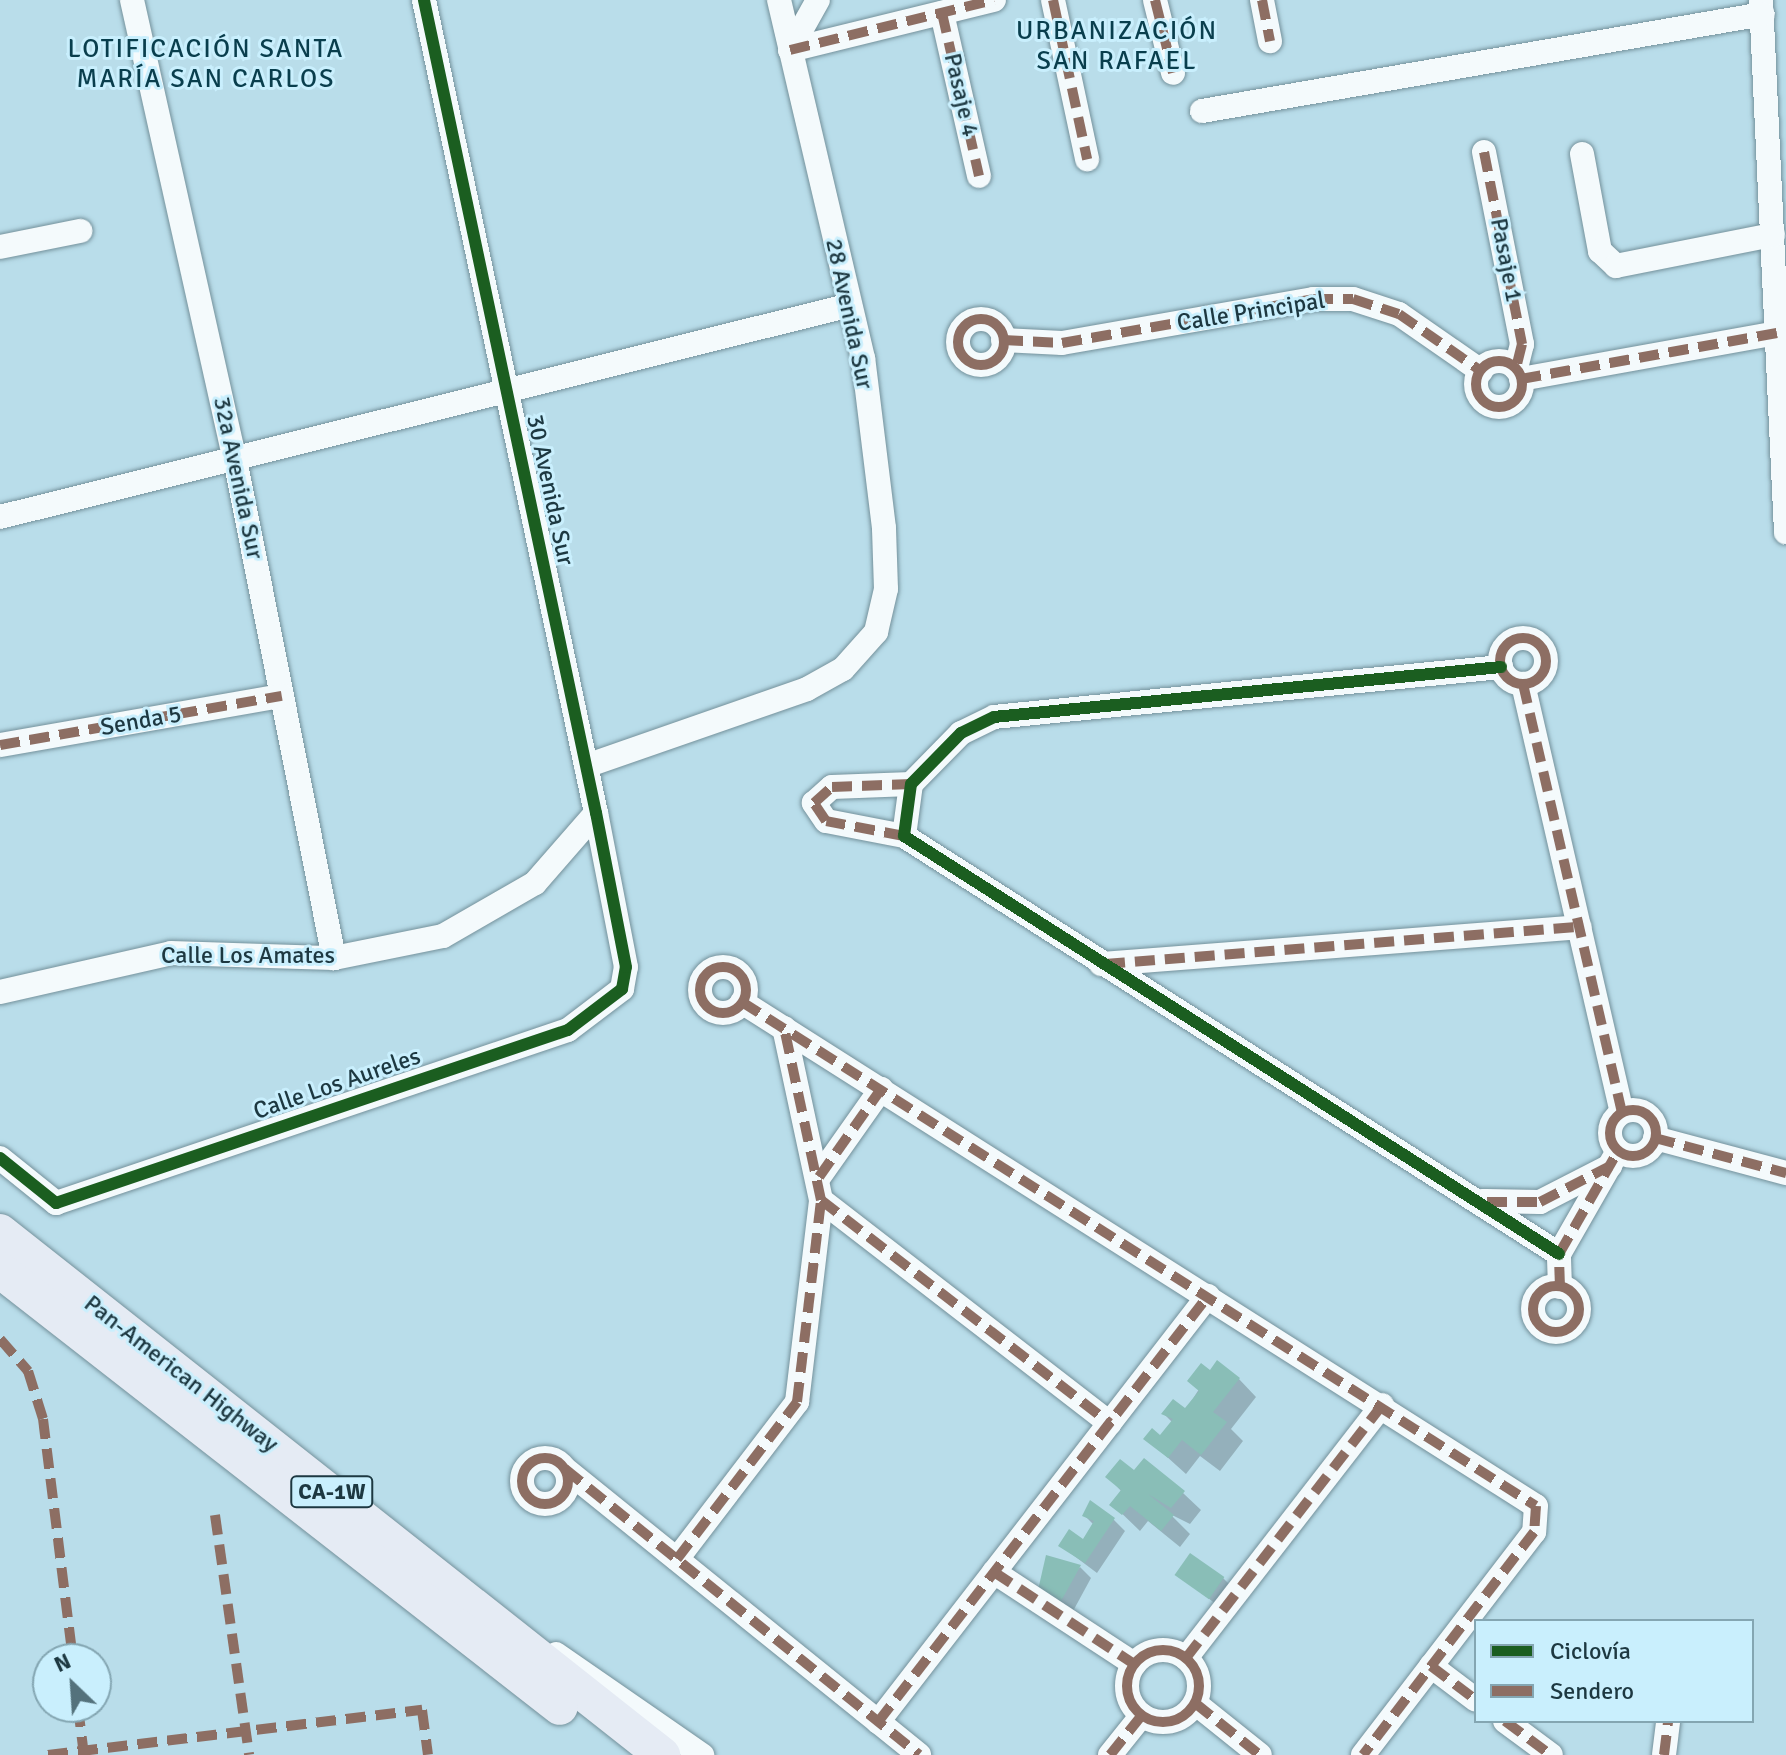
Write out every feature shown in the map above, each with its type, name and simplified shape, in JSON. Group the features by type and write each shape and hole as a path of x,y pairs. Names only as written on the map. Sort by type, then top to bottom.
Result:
{"highway":[{"name":"Pan-American Highway","path":"0,1232 488,1614 662,1755"},
{"name":"Pan-American Highway","path":"0,1270 622,1755"}],"street":[{"name":"32a Avenida Sur","path":"132,0 235,459 334,958"},
{"name":"30 Avenida Sur","path":"424,0 596,813 626,967 622,989"},
{"name":"28 Avenida Sur","path":"586,766 807,689 843,669 876,632 886,589 884,528 850,305 779,0"},
{"path":"790,50 818,0"},
{"path":"790,50 994,0"},
{"path":"1053,0 1087,159"},
{"path":"1155,0 1173,73"},
{"path":"1262,0 1270,41"},
{"path":"1202,111 1762,7 1777,121 1773,235 1780,285 1777,333 1786,532"},
{"name":"Pasaje 4","path":"942,13 979,176"},
{"name":"Pasaje 1","path":"1484,152 1522,344 1519,374"},
{"path":"1582,154 1600,251 1616,266 1773,235"},
{"path":"0,247 80,231"},
{"name":"Calle Principal","path":"1003,340 1062,343 1313,299 1353,299 1399,314 1481,371"},
{"path":"0,517 850,305"},
{"path":"1519,374 1519,396 1499,407 1480,396 1481,371 1496,361 1519,374 1777,333"},
{"path":"1501,667 1513,640 1540,645 1542,673 1523,684"},
{"path":"904,836 911,784 961,733 994,717 1501,667 1523,684 1622,1112 1610,1130 1614,1158 1559,1254 1560,1287"},
{"name":"Senda 5","path":"0,745 282,696"},
{"path":"911,784 832,787 814,803 826,821 904,836 1559,1254"},
{"name":"Calle Los Amates","path":"0,992 171,953 334,958 398,948 465,926 546,874 596,813"},
{"path":"1101,964 1580,927"},
{"name":"Calle Los Aureles","path":"0,1158 56,1203 568,1030 622,989"},
{"path":"742,1002 1530,1499 1539,1513 1534,1532 1363,1755"},
{"path":"677,1559 797,1402 820,1188 784,1028"},
{"path":"820,1188 881,1089"},
{"path":"1622,1112 1650,1117 1655,1138"},
{"path":"1468,1197 1499,1206 1540,1202 1614,1158 1640,1154 1655,1138"},
{"path":"1655,1138 1786,1173"},
{"path":"820,1188 1110,1423"},
{"path":"878,1722 1208,1296"},
{"path":"1186,1658 1382,1405"},
{"path":"565,1469 919,1755"},
{"path":"994,1572 1134,1664"},
{"path":"488,1614 590,1674 702,1755"},
{"path":"1153,1651 1186,1658 1198,1676 1195,1703 1169,1721 1142,1715 1126,1687 1134,1664 1153,1651"},
{"path":"1431,1666 1474,1698"},
{"path":"1195,1703 1260,1755"},
{"path":"1110,1755 1142,1715"},
{"path":"1508,1723 1551,1755"},
{"path":"1664,1755 1668,1723"}],"building":[{"path":"1217,1360 1240,1378 1213,1412 1227,1422 1201,1455 1182,1440 1168,1458 1143,1439 1152,1428 1160,1435 1173,1419 1161,1414 1173,1399 1185,1408 1199,1391 1187,1381 1201,1363 1210,1370"},
{"path":"1144,1458 1185,1491 1171,1508 1148,1494 1174,1515 1161,1531 1130,1506 1122,1515 1109,1505 1121,1490 1105,1477 1120,1459 1134,1470"},
{"path":"1090,1500 1115,1518 1085,1563 1058,1546 1069,1529 1083,1539 1094,1521 1082,1516"},
{"path":"1190,1553 1224,1577 1209,1599 1175,1575"},
{"path":"1046,1555 1081,1565 1060,1603 1038,1590"}],"marked path":[{"path":"790,50 994,0"},
{"path":"1053,0 1087,159"},
{"path":"1155,0 1173,73"},
{"path":"1262,0 1270,41"},
{"path":"942,13 979,176"},
{"path":"1484,152 1522,344 1516,368"},
{"path":"1003,340 1062,343 1313,299 1353,299 1399,314 1481,371"},
{"path":"981,319 997,326 1004,342 997,358 981,365 965,358 958,342 965,326 981,319"},
{"path":"1521,379 1777,333"},
{"path":"1499,361 1515,368 1522,384 1515,400 1499,407 1483,400 1476,384 1483,368 1499,361"},
{"path":"1523,638 1539,645 1546,661 1539,677 1523,684 1507,677 1500,661 1507,645 1523,638"},
{"path":"1523,684 1622,1112"},
{"path":"0,745 282,696"},
{"path":"904,836 826,821 814,803 832,787 911,784"},
{"path":"1105,964 1580,927"},
{"path":"723,967 739,974 746,990 739,1006 723,1013 707,1006 700,990 707,974 723,967"},
{"path":"742,1002 1536,1506 1534,1532 1363,1755"},
{"path":"677,1559 797,1402 821,1200 784,1028"},
{"path":"819,1177 881,1089"},
{"path":"1633,1110 1649,1117 1656,1133 1649,1149 1633,1156 1617,1149 1610,1133 1617,1117 1633,1110"},
{"path":"1655,1138 1786,1173"},
{"path":"1560,1287 1559,1254 1618,1151"},
{"path":"1487,1202 1540,1202 1610,1166"},
{"path":"821,1200 1110,1423"},
{"path":"1556,1286 1572,1293 1579,1309 1572,1325 1556,1332 1540,1325 1533,1309 1540,1293 1556,1286"},
{"path":"878,1722 1208,1296"},
{"path":"0,1339 28,1371 43,1419 71,1643"},
{"path":"1186,1658 1382,1405"},
{"path":"545,1458 561,1465 568,1481 561,1497 545,1504 529,1497 522,1481 529,1465 545,1458"},
{"path":"565,1469 919,1755"},
{"path":"215,1515 249,1755"},
{"path":"994,1572 1134,1664"},
{"path":"1163,1650 1183,1656 1193,1666 1199,1686 1193,1706 1183,1716 1163,1722 1143,1716 1133,1706 1127,1686 1133,1666 1143,1656 1163,1650"},
{"path":"1431,1666 1474,1698"},
{"path":"1195,1703 1260,1755"},
{"path":"48,1755 422,1710 428,1755"},
{"path":"1110,1755 1142,1715"},
{"path":"80,1723 84,1755"},
{"path":"1508,1723 1551,1755"},
{"path":"1664,1755 1668,1723"}],"cycle path":[{"path":"0,1158 56,1203 568,1030 622,989 626,967 596,813 424,0"},
{"path":"1501,667 994,717 961,733 911,784 904,836 1559,1254"}],"district":[{"name":"URBANIZACIÓN SAN RAFAEL","path":"1117,47"},
{"name":"LOTIFICACIÓN SANTA MARÍA SAN CARLOS","path":"206,65"}]}
